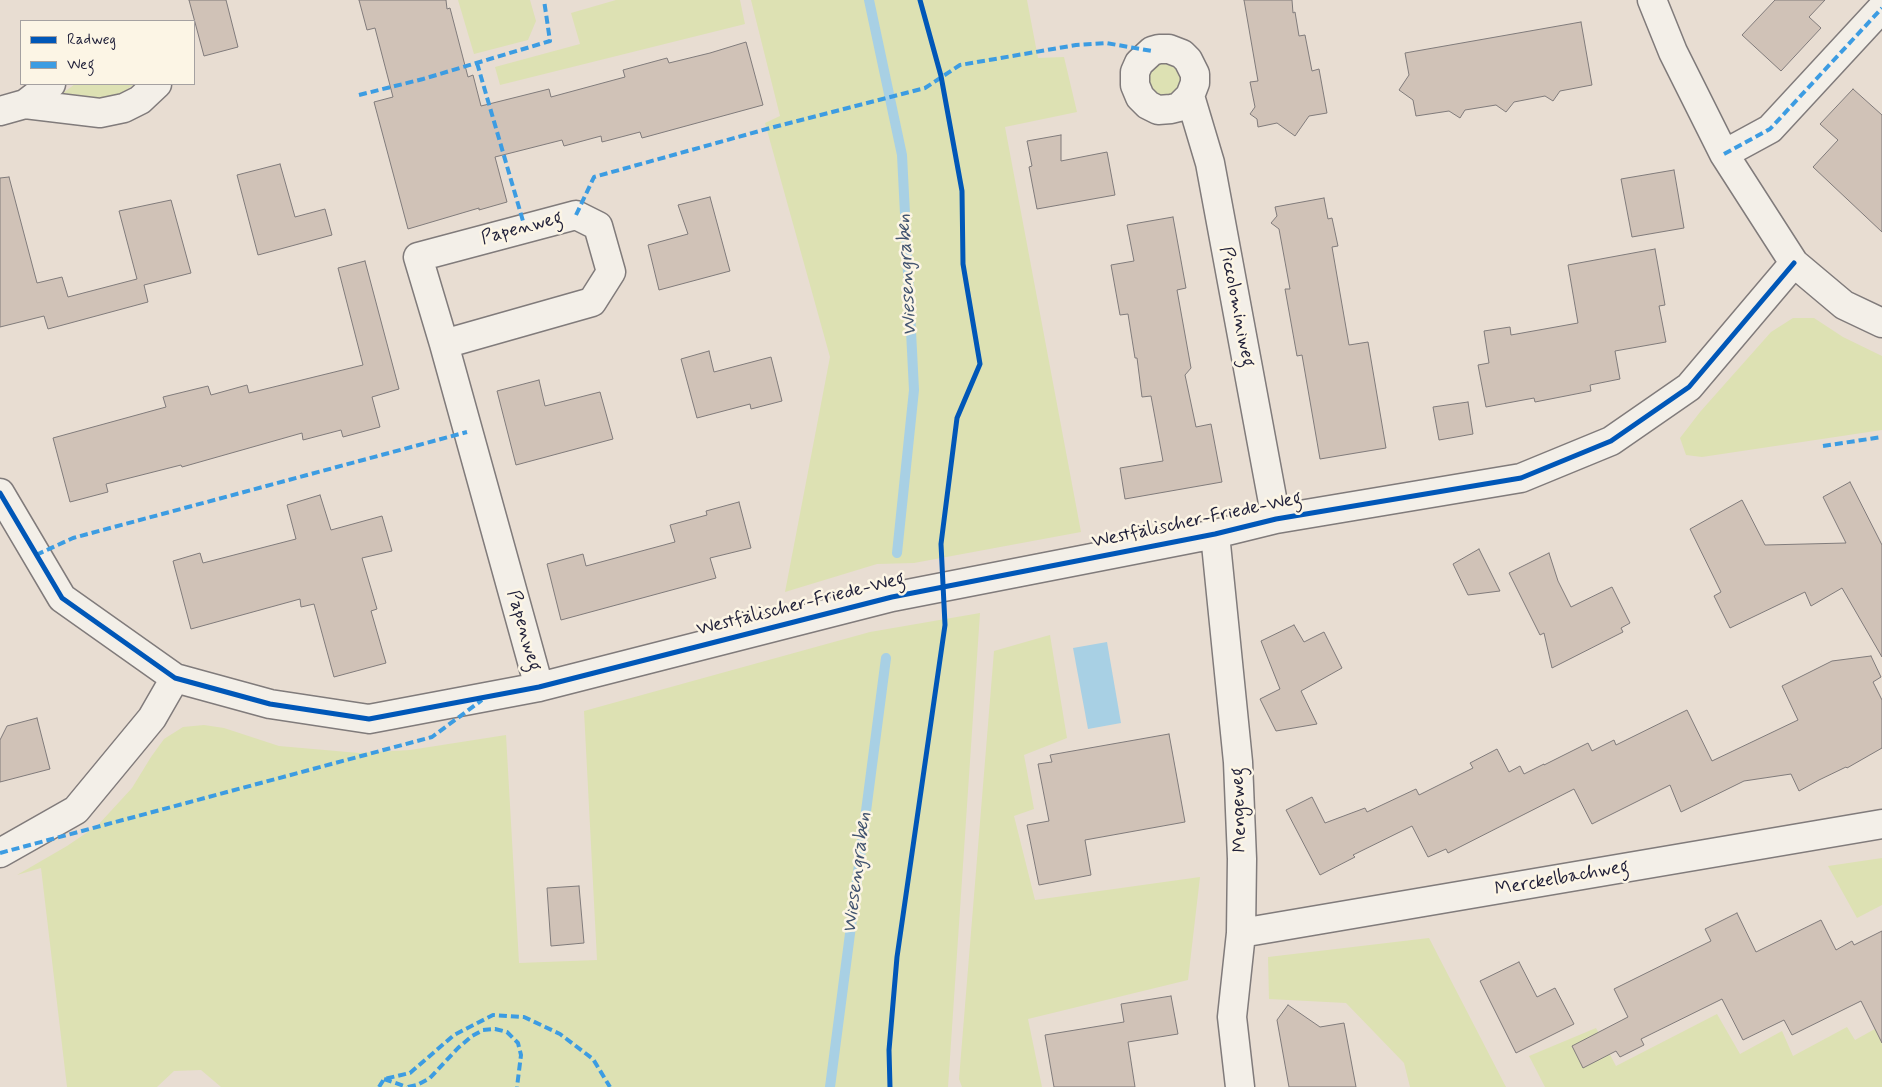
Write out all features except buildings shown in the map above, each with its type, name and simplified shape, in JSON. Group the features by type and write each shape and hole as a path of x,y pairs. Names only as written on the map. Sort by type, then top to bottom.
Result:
{"street":[{"path":"1652,0 1673,52 1724,154 1794,263 1844,305 1882,323"},
{"path":"1724,154 1770,130 1882,8"},
{"path":"12,107 49,85"},
{"path":"12,107 100,113 124,108 140,100 156,85"},
{"name":"Piccolominiweg","path":"1190,96 1210,163 1276,519"},
{"name":"Papenweg","path":"444,344 592,302 612,272 598,226 576,215 418,257 539,687"},
{"name":"Westfälischer-Friede-Weg","path":"0,493 62,598 175,678 270,704 369,719 539,687 892,597 1215,534 1276,519 1521,478 1611,441 1689,387 1794,263"},
{"name":"Mengeweg","path":"1215,534 1238,762 1242,859 1241,933 1232,1018 1240,1087"},
{"path":"0,853 76,810 152,718 175,678"},
{"name":"Merckelbachweg","path":"1241,933 1882,824"}],"green space":[{"path":"458,0 530,0 536,21 528,40 474,54"},
{"path":"616,0 740,0 745,24 500,85 495,67 580,44 571,13"},
{"path":"751,0 1027,0 1038,58 1064,57 1077,112 1005,127 1081,532 914,563 877,564 785,592 830,357 765,123 780,116"},
{"path":"1165,62 1172,63 1177,67 1181,72 1181,86 1177,91 1172,95 1165,96 1158,95 1153,91 1149,86 1148,79 1149,72 1153,67 1158,63"},
{"path":"74,85 133,85 118,95 104,98 63,93"},
{"path":"1793,318 1814,318 1843,337 1882,356 1882,430 1702,457 1686,455 1680,438 1700,412 1771,332"},
{"path":"980,613 948,1087 221,1087 201,1070 174,1071 157,1087 67,1087 41,868 17,875 67,846 98,825 132,788 164,739 183,727 204,725 224,728 279,746 359,753 410,750 506,735 519,963 597,960 584,711 870,632"},
{"path":"1050,635 1067,738 1024,755 1034,809 1014,816 1035,900 1200,877 1188,980 1028,1019 1042,1087 962,1087 959,1079 994,651"},
{"path":"1882,858 1882,905 1857,918 1828,866"},
{"path":"1429,938 1506,1087 1410,1087 1404,1063 1346,1003 1269,999 1268,957"},
{"path":"1717,1014 1740,1054 1782,1031 1793,1056 1847,1027 1855,1040 1882,1025 1882,1087 1545,1087 1529,1056 1596,1028 1616,1066"}],"water":[{"path":"1107,642 1121,723 1088,729 1073,648"}],"waterway":[{"name":"Wiesengraben","path":"869,0 902,155 914,390 897,553"},
{"name":"Wiesengraben","path":"830,1087 886,658"}],"marked path":[{"path":"359,95 423,79 550,41 544,0"},
{"path":"1724,154 1770,129 1882,8"},
{"path":"576,215 594,177 774,127 925,88 960,65 1076,45 1106,43 1152,51"},
{"path":"477,63 525,228"},
{"path":"36,555 73,538 467,432"},
{"path":"1823,446 1882,437"},
{"path":"0,853 432,737 482,700"},
{"path":"379,1087 384,1079 410,1073 454,1035 493,1015 524,1017 560,1034 593,1059 610,1087"},
{"path":"408,1087 417,1085 430,1078 472,1036 483,1030 495,1029 507,1032 518,1043 521,1055 517,1087"},
{"path":"384,1079 407,1087"}],"cycle path":[{"path":"890,1087 889,1050 897,957 945,625 941,544 957,418 980,364 963,264 962,191 941,76 920,0"},
{"path":"0,493 62,598 175,678 270,704 369,719 539,687 892,597 1215,534 1276,519 1521,478 1611,441 1689,387 1794,263"}]}
